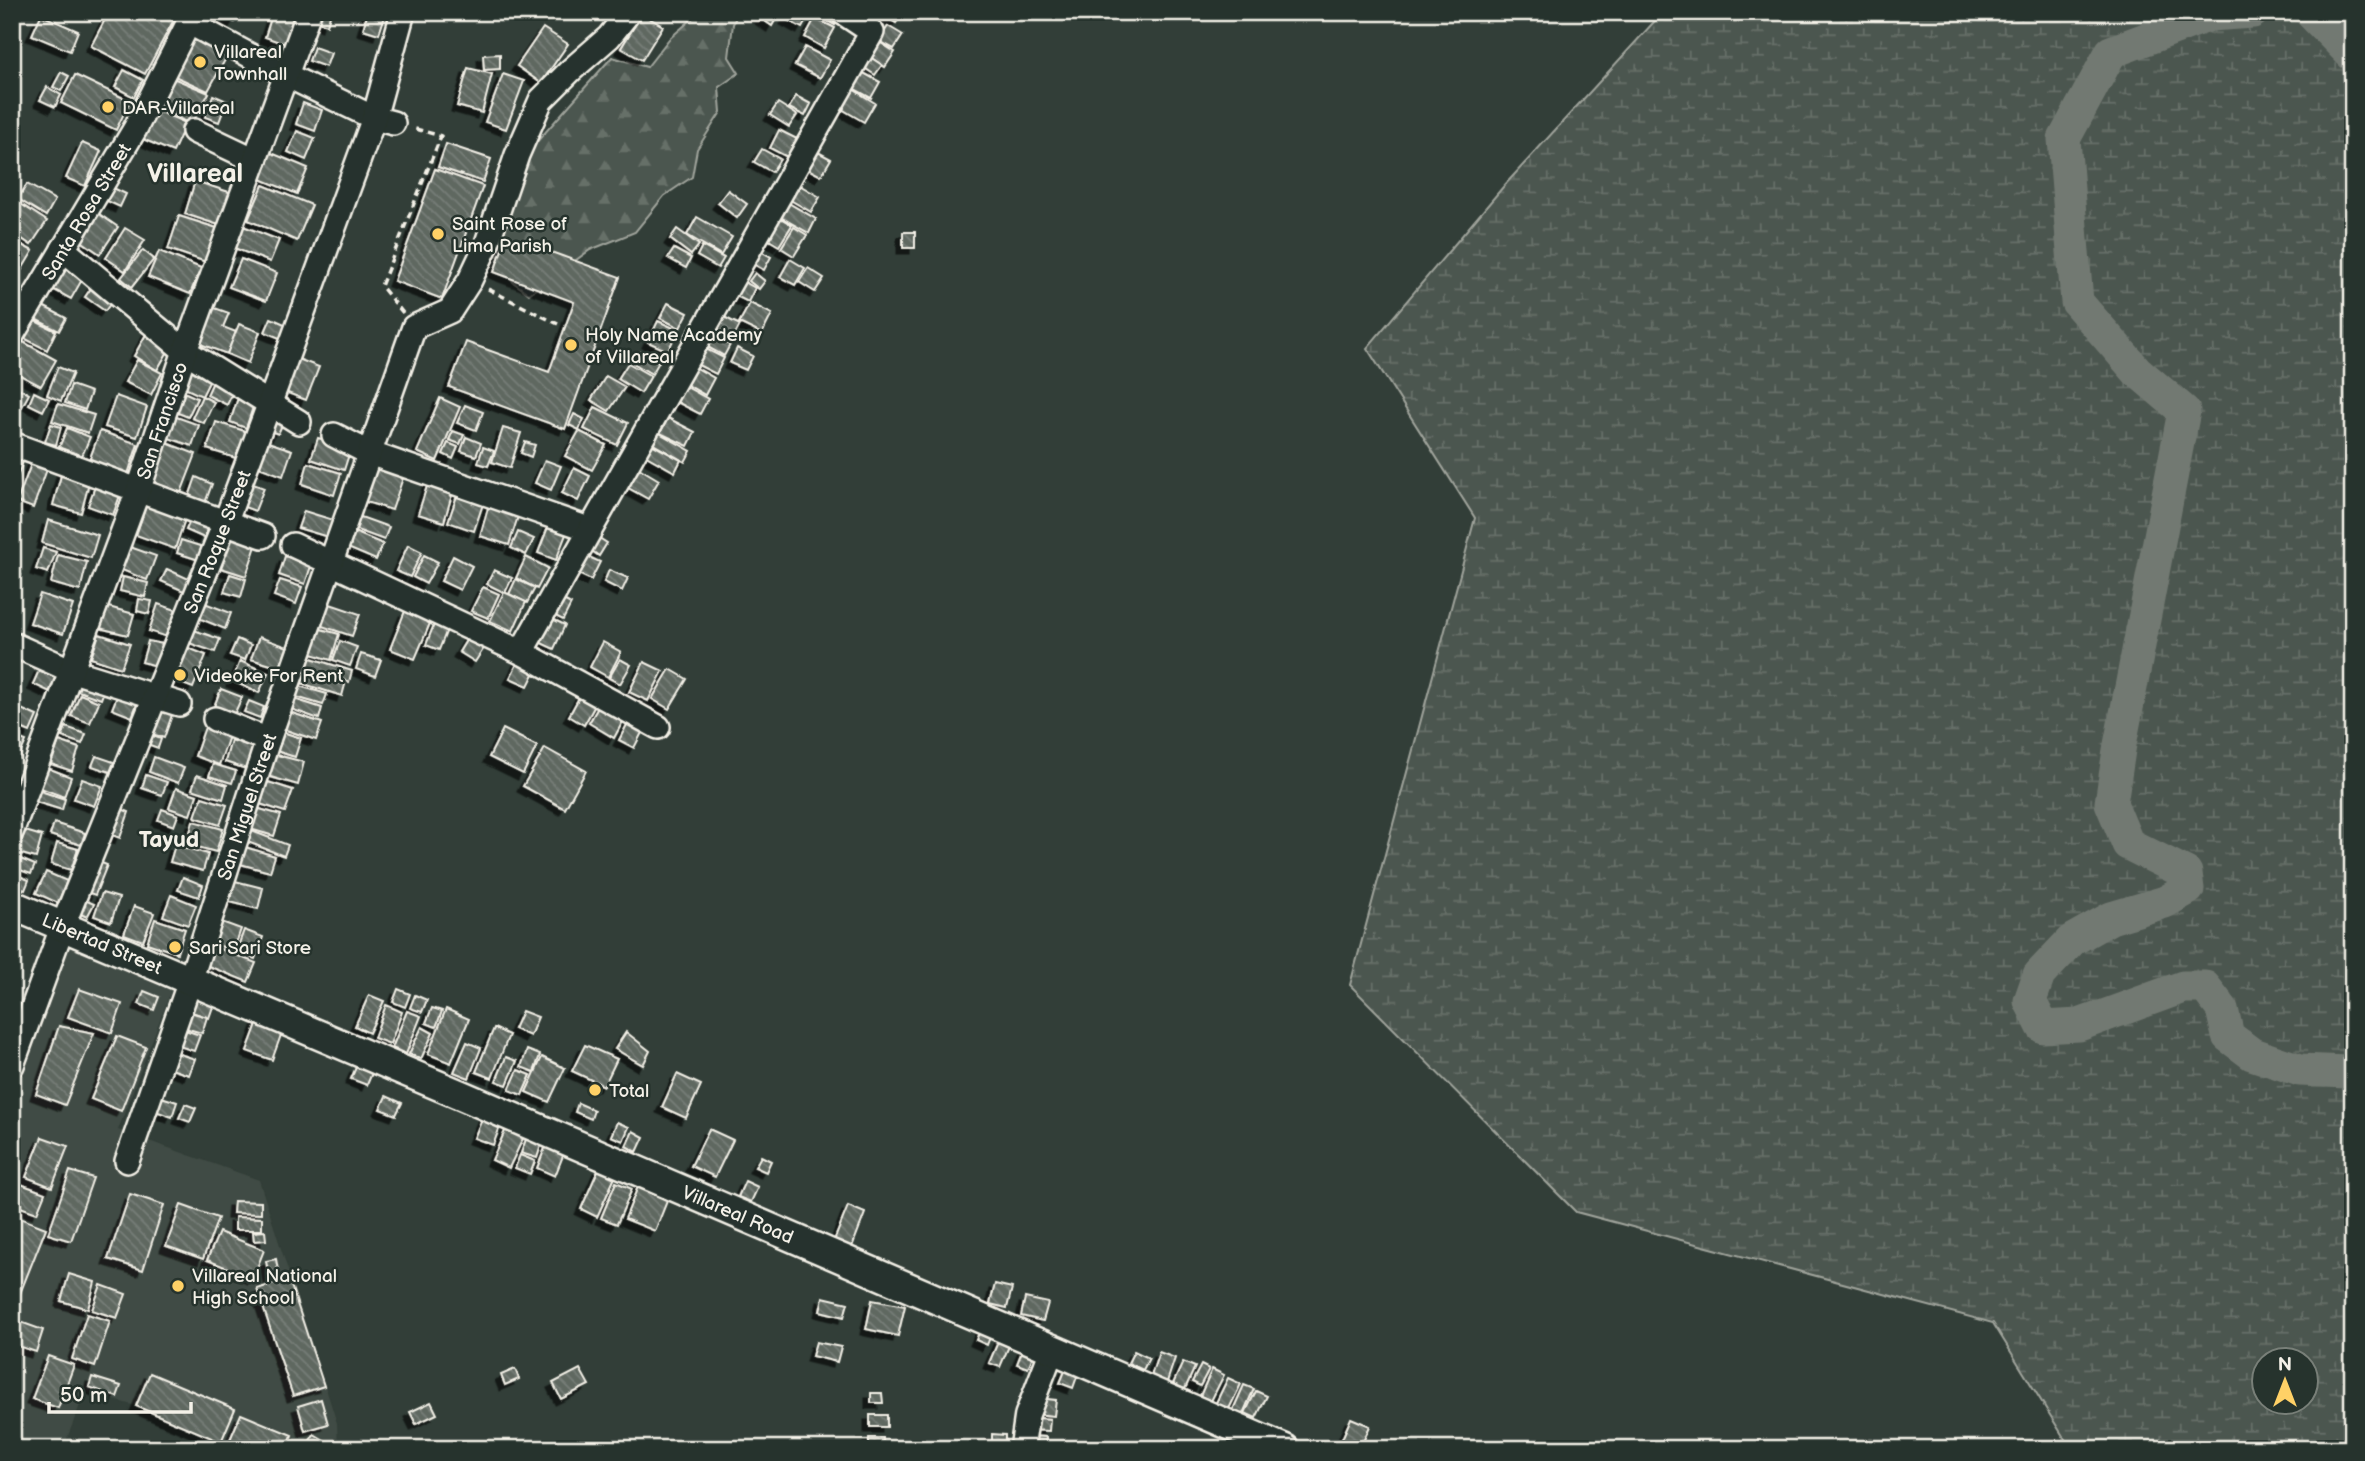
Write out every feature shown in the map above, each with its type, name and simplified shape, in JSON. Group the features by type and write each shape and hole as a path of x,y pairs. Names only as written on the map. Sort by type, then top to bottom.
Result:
{"main road":[{"name":"Libertad Street","path":"12,905 190,981"},
{"name":"Villareal Road","path":"190,981 474,1100 1285,1449"}],"street":[{"name":"San Francisco","path":"12,830 138,491 185,351 310,12"},
{"name":"San Roque Street","path":"12,1065 63,925 384,120 403,12"},
{"path":"414,327 450,311 470,280 486,246 517,155 541,100 609,37 629,12"},
{"path":"521,652 872,32 842,12"},
{"path":"191,17 286,75 384,120"},
{"name":"Santa Rosa Street","path":"12,335 135,129 191,17"},
{"path":"194,131 254,160"},
{"path":"63,249 185,351 299,422"},
{"name":"San Miguel Street","path":"127,1160 190,981 268,740 414,327"},
{"path":"334,435 369,453 589,530"},
{"path":"12,444 262,536"},
{"path":"293,545 521,652 658,727"},
{"path":"12,644 70,670 179,704"},
{"path":"215,719 268,740"},
{"path":"1022,1449 1027,1415 1052,1350"}],"path":[{"path":"384,120 441,136 381,286 414,327"},
{"path":"470,280 558,324"}],"shaded area":[{"name":"Villareal National High School","path":"67,936 174,983 118,1130 259,1180 337,1423 338,1449 243,1449 136,1406 85,1392 61,1449 12,1449 12,1083"}],"green space":[{"path":"700,12 738,12 733,24 729,57 739,73 719,87 721,112 697,149 692,177 664,196 635,232 590,250 529,294 513,282 503,261 490,248 511,171 612,57 647,67 669,39"},
{"path":"1663,12 2353,12 2353,1449 2071,1449 1993,1323 1576,1212 1350,985 1475,518 1367,348 1503,187"}],"building":[{"path":"109,12 178,12 145,74 91,46"},
{"path":"216,12 240,12 234,22"},
{"path":"273,12 294,14 285,44 265,37"},
{"path":"319,12 331,12 327,25 316,21"},
{"path":"368,12 385,16 379,34 363,29"},
{"path":"752,12 780,12 772,26"},
{"path":"790,12 811,12 802,28 786,19"},
{"path":"879,12 903,12 896,23"},
{"path":"841,13 835,25 815,14"},
{"path":"642,14 663,26 642,60 621,48"},
{"path":"41,15 78,31 70,51 32,35"},
{"path":"815,18 835,28 824,48 805,37"},
{"path":"888,26 903,35 894,49 879,41"},
{"path":"543,28 568,44 541,83 517,66"},
{"name":"Villareal Townhall","path":"191,31 231,49 208,91 170,74"},
{"path":"876,40 895,52 885,67 867,55"},
{"path":"314,47 331,53 326,67 309,61"},
{"path":"805,47 830,60 820,78 795,65"},
{"path":"500,54 500,69 484,70 483,55"},
{"path":"867,55 882,65 875,75 860,65"},
{"path":"468,68 492,74 482,113 457,106"},
{"path":"124,70 143,80 134,97 115,87"},
{"path":"858,70 880,82 871,98 849,86"},
{"path":"61,72 69,76 61,91 53,87"},
{"path":"503,74 524,81 506,129 485,122"},
{"path":"75,75 130,101 116,130 61,103"},
{"path":"168,76 209,93 191,125 154,104"},
{"path":"47,87 61,95 55,107 40,100"},
{"path":"851,88 875,103 864,122 840,108"},
{"path":"213,95 227,101 219,122 205,117"},
{"path":"796,96 811,104 805,116 789,108"},
{"path":"303,103 322,110 315,131 296,124"},
{"path":"778,103 797,115 789,127 770,115"},
{"path":"151,108 186,123 173,152 138,137"},
{"path":"779,130 797,139 787,157 770,148"},
{"path":"297,131 315,138 306,160 288,152"},
{"path":"82,143 101,151 85,186 66,178"},
{"path":"446,144 491,159 483,182 438,167"},
{"path":"762,149 780,159 772,172 754,162"},
{"path":"816,151 831,159 821,176 806,168"},
{"path":"269,152 308,168 297,194 258,178"},
{"name":"Saint Rose of Lima Parish","path":"435,169 483,186 442,299 394,281"},
{"path":"195,181 232,193 222,226 185,214"},
{"path":"796,183 820,197 811,212 787,198"},
{"path":"27,184 55,200 46,216 18,199"},
{"path":"107,185 126,194 120,207 101,198"},
{"path":"263,185 312,205 297,241 248,220"},
{"path":"728,190 747,204 737,218 718,203"},
{"path":"13,199 47,221 31,245 12,232"},
{"path":"785,201 816,219 809,233 777,215"},
{"path":"92,209 118,227 100,254 74,236"},
{"path":"179,216 217,228 206,262 168,249"},
{"path":"777,216 792,225 779,246 764,237"},
{"path":"697,217 732,237 721,255 687,235"},
{"path":"243,226 279,240 270,262 234,248"},
{"path":"794,227 807,235 794,256 781,248"},
{"path":"125,228 145,240 125,271 106,258"},
{"path":"677,229 699,245 691,255 670,239"},
{"path":"903,232 915,232 915,248 903,248"},
{"path":"507,236 620,277 565,429 449,387 466,342 549,372 574,302 494,272"},
{"path":"12,240 33,251 18,276 12,272"},
{"path":"702,246 724,258 718,268 697,256"},
{"path":"755,248 771,257 764,270 748,261"},
{"path":"674,249 691,258 686,268 668,258"},
{"path":"143,250 154,259 132,287 121,278"},
{"path":"159,251 201,268 190,294 148,277"},
{"path":"61,257 87,271 71,299 45,285"},
{"path":"241,259 277,273 266,301 229,287"},
{"path":"790,259 805,268 795,285 780,277"},
{"path":"808,268 824,278 815,292 799,282"},
{"path":"755,273 765,281 759,289 749,281"},
{"path":"739,279 755,288 748,302 732,294"},
{"path":"96,281 117,295 105,311 85,297"},
{"path":"12,284 23,291 12,307"},
{"path":"37,303 66,318 59,331 31,317"},
{"path":"668,303 688,313 680,328 660,318"},
{"path":"750,303 772,314 762,334 739,323"},
{"path":"209,306 229,313 223,327 236,332 227,354 195,342"},
{"path":"27,317 56,331 47,350 18,335"},
{"path":"724,317 740,325 731,342 716,335"},
{"path":"271,318 287,325 282,339 265,332"},
{"path":"658,321 678,330 668,351 648,342"},
{"path":"239,324 260,332 248,363 227,354"},
{"path":"149,329 173,343 157,370 134,356"},
{"path":"710,335 730,345 724,356 704,345"},
{"path":"16,338 56,360 41,386 12,371 12,345"},
{"path":"702,347 724,358 716,374 694,363"},
{"path":"737,348 753,356 746,370 730,363"},
{"path":"640,352 659,362 652,374 633,363"},
{"path":"298,359 319,367 306,400 285,392"},
{"path":"137,360 162,373 151,395 125,382"},
{"path":"190,361 214,372 202,396 178,385"},
{"path":"628,363 651,376 641,393 618,379"},
{"path":"693,366 714,378 705,395 684,383"},
{"path":"58,367 73,373 61,401 47,395"},
{"path":"216,375 237,384 227,405 207,395"},
{"path":"606,376 625,387 609,411 591,400"},
{"path":"681,384 708,399 700,414 673,400"},
{"path":"13,385 29,394 12,425 12,387"},
{"path":"71,385 91,392 85,410 65,403"},
{"path":"177,389 197,398 188,417 168,409"},
{"path":"34,392 49,399 43,411 29,404"},
{"path":"240,392 256,398 246,428 230,422"},
{"path":"116,396 147,407 137,437 105,427"},
{"path":"202,396 214,402 204,423 192,418"},
{"path":"440,398 460,407 437,461 417,452"},
{"path":"58,404 94,415 88,433 52,421"},
{"path":"465,405 483,412 476,430 457,423"},
{"path":"595,407 628,423 617,445 584,429"},
{"path":"273,411 286,416 278,434 265,429"},
{"path":"168,414 199,425 192,446 160,435"},
{"path":"574,414 584,419 579,430 569,425"},
{"path":"668,418 695,432 688,446 660,433"},
{"path":"216,422 248,432 239,459 207,449"},
{"path":"51,424 61,427 56,445 45,442"},
{"path":"67,428 90,437 82,456 59,448"},
{"path":"503,428 521,433 510,468 492,462"},
{"path":"654,430 691,451 685,462 648,441"},
{"path":"100,431 138,444 128,474 89,461"},
{"path":"453,431 464,435 460,444 449,440"},
{"path":"579,431 606,445 592,470 565,456"},
{"path":"466,437 481,443 476,456 461,451"},
{"path":"318,438 351,448 344,470 311,459"},
{"path":"161,441 196,454 181,493 146,480"},
{"path":"265,441 292,450 283,476 256,466"},
{"path":"525,442 535,445 531,457 521,453"},
{"path":"648,442 681,460 675,472 641,453"},
{"path":"448,443 458,447 453,459 443,454"},
{"path":"483,447 494,451 488,466 478,463"},
{"path":"12,449 26,454 12,490"},
{"path":"34,456 50,461 33,508 17,502"},
{"path":"545,460 561,466 551,490 535,483"},
{"path":"373,462 405,472 392,510 360,500"},
{"path":"308,463 341,473 334,495 302,484"},
{"path":"634,465 659,480 648,499 623,485"},
{"path":"63,468 91,476 81,513 53,505"},
{"path":"574,468 590,476 578,501 562,493"},
{"path":"196,477 212,484 205,503 189,497"},
{"path":"98,478 123,487 113,515 88,506"},
{"path":"429,480 454,488 444,522 418,514"},
{"path":"248,482 264,488 255,511 239,505"},
{"path":"459,490 485,498 474,531 448,522"},
{"path":"148,500 187,513 175,549 136,535"},
{"path":"490,501 520,510 509,545 480,536"},
{"path":"304,511 333,520 328,537 298,528"},
{"path":"192,516 211,523 204,538 186,530"},
{"path":"358,516 389,527 384,540 354,529"},
{"path":"48,520 98,535 91,558 42,543"},
{"path":"550,522 568,529 556,560 538,553"},
{"path":"349,530 383,544 376,560 343,546"},
{"path":"230,531 258,540 246,576 218,567"},
{"path":"518,532 534,539 526,555 511,548"},
{"path":"593,534 607,543 599,556 585,546"},
{"path":"181,540 203,547 199,560 177,553"},
{"path":"408,545 422,552 410,577 396,571"},
{"path":"130,547 156,556 147,580 122,570"},
{"path":"43,548 56,552 48,573 36,569"},
{"path":"580,553 600,562 591,580 572,571"},
{"path":"58,555 87,562 80,591 51,583"},
{"path":"424,555 438,562 426,584 413,577"},
{"path":"285,556 311,566 305,584 279,575"},
{"path":"453,556 472,566 460,590 441,581"},
{"path":"526,557 548,568 537,589 516,578"},
{"path":"167,569 191,580 186,592 161,581"},
{"path":"494,570 512,578 505,593 487,584"},
{"path":"609,570 628,578 622,591 604,582"},
{"path":"12,571 21,575 12,595"},
{"path":"230,574 246,579 241,597 224,592"},
{"path":"123,577 148,583 145,597 120,591"},
{"path":"516,579 535,588 527,603 509,594"},
{"path":"280,580 302,587 296,604 274,596"},
{"path":"483,587 499,594 488,618 471,611"},
{"path":"504,592 526,602 513,631 490,621"},
{"path":"40,594 73,605 63,634 30,623"},
{"path":"554,595 571,604 563,620 546,611"},
{"path":"139,599 152,601 149,614 137,611"},
{"path":"202,602 231,613 225,629 196,617"},
{"path":"327,603 360,614 352,636 319,625"},
{"path":"158,604 176,610 167,637 149,631"},
{"path":"105,606 134,614 128,635 99,628"},
{"path":"405,611 431,621 415,659 390,649"},
{"path":"546,616 565,625 554,649 535,640"},
{"path":"435,622 448,627 439,650 426,645"},
{"path":"317,628 339,634 331,660 309,653"},
{"path":"191,629 220,639 215,652 186,642"},
{"path":"99,634 130,644 121,668 91,658"},
{"path":"470,634 486,645 475,662 459,652"},
{"path":"259,637 288,647 281,668 251,659"},
{"path":"237,639 251,645 245,660 230,655"},
{"path":"148,641 163,644 157,666 142,662"},
{"path":"340,641 357,647 350,666 333,660"},
{"path":"603,642 621,652 608,677 590,667"},
{"path":"183,646 206,655 193,688 170,679"},
{"path":"361,654 381,660 375,676 356,669"},
{"path":"308,657 352,671 349,682 304,668"},
{"path":"620,659 631,665 620,684 609,678"},
{"path":"519,660 537,668 528,686 510,678"},
{"path":"240,661 268,673 259,693 232,681"},
{"path":"644,662 663,671 648,701 629,692"},
{"path":"40,668 57,676 50,692 33,684"},
{"path":"670,669 687,679 669,709 652,699"},
{"path":"304,672 345,685 342,696 301,683"},
{"path":"83,677 106,685 101,699 78,691"},
{"path":"299,686 327,694 323,705 296,697"},
{"path":"221,689 242,697 233,717 213,709"},
{"path":"582,692 598,700 584,725 569,716"},
{"path":"80,694 99,702 90,723 71,716"},
{"path":"118,694 138,701 132,717 112,709"},
{"path":"291,698 322,708 319,719 288,708"},
{"path":"249,701 264,707 260,718 244,712"},
{"path":"601,702 626,716 614,738 589,723"},
{"path":"12,705 37,716 30,732 12,724"},
{"path":"153,705 173,712 164,738 143,731"},
{"path":"286,711 322,723 316,740 280,728"},
{"path":"630,719 645,727 634,748 619,740"},
{"path":"66,727 86,734 82,744 62,737"},
{"path":"205,727 229,736 219,765 195,756"},
{"path":"503,729 537,746 523,774 489,757"},
{"path":"279,731 301,738 295,757 273,750"},
{"path":"143,732 161,739 158,748 139,741"},
{"path":"12,736 26,741 18,759 12,756"},
{"path":"231,740 253,747 246,769 225,762"},
{"path":"59,741 79,748 72,771 51,764"},
{"path":"545,748 586,771 565,809 523,786"},
{"path":"273,754 304,762 298,785 267,776"},
{"path":"96,756 114,762 110,772 92,766"},
{"path":"154,757 184,768 178,783 149,772"},
{"path":"213,764 236,771 232,783 209,776"},
{"path":"45,767 71,777 64,797 38,787"},
{"path":"146,775 167,782 162,795 142,788"},
{"path":"197,775 227,785 223,799 192,789"},
{"path":"82,779 102,786 94,806 74,799"},
{"path":"268,782 293,790 285,812 260,804"},
{"path":"176,788 197,795 190,815 169,808"},
{"path":"37,790 65,799 62,810 33,801"},
{"path":"202,797 227,805 220,825 195,817"},
{"path":"112,805 129,812 120,838 102,831"},
{"path":"256,808 281,815 274,836 250,829"},
{"path":"162,809 178,815 174,826 158,820"},
{"path":"193,821 223,829 216,852 187,844"},
{"path":"54,823 85,833 81,845 50,835"},
{"path":"249,830 288,845 284,856 245,841"},
{"path":"25,831 42,836 36,858 18,853"},
{"path":"57,843 78,849 71,870 51,864"},
{"path":"175,845 208,854 203,871 170,862"},
{"path":"245,847 275,856 270,872 240,864"},
{"path":"13,856 35,865 31,874 12,867"},
{"path":"91,859 107,865 95,895 79,889"},
{"path":"46,872 67,881 58,903 36,893"},
{"path":"12,873 29,880 25,890 12,885"},
{"path":"183,877 203,885 199,897 178,890"},
{"path":"231,880 263,888 258,909 226,901"},
{"path":"102,893 119,898 111,922 94,916"},
{"path":"171,895 196,905 188,925 163,916"},
{"path":"78,897 94,904 87,917 72,910"},
{"path":"134,906 154,913 143,941 124,934"},
{"path":"12,916 22,920 12,940"},
{"path":"155,919 185,929 177,953 147,943"},
{"path":"216,920 241,929 233,951 207,941"},
{"path":"244,930 263,937 255,959 236,952"},
{"path":"210,945 256,963 248,982 203,964"},
{"path":"194,987 217,995 209,1018 186,1010"},
{"path":"79,989 122,1004 112,1033 68,1017"},
{"path":"398,989 410,994 405,1007 393,1002"},
{"path":"144,991 159,997 154,1010 139,1004"},
{"path":"369,995 384,1001 369,1033 355,1026"},
{"path":"415,995 427,1000 422,1012 410,1008"},
{"path":"386,1005 402,1012 390,1044 374,1038"},
{"path":"432,1008 442,1011 436,1027 426,1023"},
{"path":"446,1009 469,1019 451,1063 428,1054"},
{"path":"183,1010 207,1017 202,1033 178,1026"},
{"path":"407,1011 421,1016 406,1054 392,1048"},
{"path":"522,1011 538,1017 530,1036 514,1029"},
{"path":"260,1016 285,1024 272,1060 247,1051"},
{"path":"59,1026 94,1033 65,1105 36,1094"},
{"path":"422,1027 433,1033 421,1059 409,1054"},
{"path":"179,1028 200,1035 194,1051 173,1044"},
{"path":"494,1028 509,1035 492,1078 476,1072"},
{"path":"626,1032 650,1051 643,1065 615,1049"},
{"path":"117,1036 146,1047 121,1111 91,1099"},
{"path":"467,1042 481,1048 469,1078 454,1072"},
{"path":"585,1045 617,1059 604,1086 572,1071"},
{"path":"527,1050 540,1055 534,1072 521,1067"},
{"path":"173,1052 195,1059 189,1075 168,1068"},
{"path":"506,1057 517,1061 507,1085 496,1081"},
{"path":"542,1057 565,1068 549,1102 526,1092"},
{"path":"356,1067 372,1073 367,1085 351,1079"},
{"path":"518,1070 531,1075 522,1095 509,1090"},
{"path":"677,1074 701,1085 686,1118 662,1107"},
{"path":"155,1095 177,1102 172,1117 150,1109"},
{"path":"386,1096 402,1103 396,1115 380,1109"},
{"path":"578,1103 594,1110 591,1119 575,1112"},
{"path":"185,1104 196,1108 190,1122 179,1118"},
{"path":"485,1112 503,1119 493,1145 474,1138"},
{"path":"509,1122 527,1130 509,1168 492,1160"},
{"path":"617,1122 629,1127 623,1141 611,1136"},
{"path":"709,1129 733,1140 715,1177 691,1166"},
{"path":"529,1131 544,1136 537,1158 521,1153"},
{"path":"633,1131 644,1137 637,1152 626,1146"},
{"path":"550,1136 568,1143 555,1176 537,1168"},
{"path":"42,1137 68,1146 52,1187 26,1177"},
{"path":"520,1155 535,1161 530,1174 515,1168"},
{"path":"761,1156 771,1161 766,1172 755,1167"},
{"path":"599,1168 616,1175 597,1217 581,1209"},
{"path":"70,1171 93,1178 71,1241 48,1234"},
{"path":"641,1179 671,1191 655,1231 625,1219"},
{"path":"745,1181 758,1187 751,1202 738,1197"},
{"path":"616,1182 632,1189 617,1224 601,1218"},
{"path":"18,1183 45,1193 37,1213 12,1204"},
{"path":"130,1194 164,1205 143,1270 108,1259"},
{"path":"234,1201 261,1202 261,1214 233,1213"},
{"path":"181,1205 218,1218 203,1259 166,1246"},
{"path":"848,1206 865,1213 852,1247 834,1241"},
{"path":"12,1215 46,1228 17,1301 12,1299"},
{"path":"235,1217 262,1218 262,1230 235,1230"},
{"path":"265,1231 266,1240 254,1241 253,1232"},
{"path":"219,1232 264,1250 253,1278 207,1260"},
{"path":"276,1259 279,1276 269,1278 266,1261"},
{"path":"69,1274 95,1282 88,1309 61,1301"},
{"path":"289,1279 324,1386 293,1396 257,1289"},
{"path":"995,1284 1012,1288 1007,1308 990,1304"},
{"path":"101,1285 126,1294 117,1318 92,1310"},
{"path":"823,1297 848,1303 844,1317 820,1311"},
{"path":"1025,1298 1048,1303 1043,1321 1021,1316"},
{"path":"872,1300 905,1306 898,1336 866,1329"},
{"path":"87,1314 110,1321 95,1367 72,1359"},
{"path":"12,1319 43,1330 36,1352 12,1344"},
{"path":"981,1328 992,1332 987,1345 976,1340"},
{"path":"1001,1335 1012,1339 1000,1367 989,1363"},
{"path":"816,1342 841,1347 837,1362 812,1356"},
{"path":"1024,1346 1035,1350 1028,1368 1017,1364"},
{"path":"1134,1351 1149,1358 1143,1370 1128,1363"},
{"path":"1159,1352 1175,1358 1167,1382 1151,1376"},
{"path":"48,1356 74,1365 58,1408 32,1399"},
{"path":"1183,1362 1195,1367 1185,1389 1173,1384"},
{"path":"1201,1365 1209,1369 1200,1386 1192,1382"},
{"path":"1067,1366 1079,1371 1073,1388 1060,1383"},
{"path":"515,1369 519,1379 505,1385 501,1375"},
{"path":"580,1369 589,1385 561,1399 553,1383"},
{"path":"1212,1369 1224,1375 1211,1401 1200,1396"},
{"path":"150,1373 235,1409 221,1442 136,1406"},
{"path":"92,1377 121,1386 117,1397 89,1387"},
{"path":"1228,1378 1241,1384 1228,1411 1215,1405"},
{"path":"1244,1385 1254,1389 1242,1416 1232,1412"},
{"path":"1256,1391 1267,1396 1256,1418 1245,1413"},
{"path":"871,1393 882,1393 883,1403 871,1403"},
{"path":"1037,1398 1056,1400 1054,1416 1035,1414"},
{"path":"321,1399 328,1424 305,1431 298,1406"},
{"path":"431,1402 437,1414 416,1424 410,1412"},
{"path":"241,1414 292,1435 287,1449 246,1449 229,1442"},
{"path":"870,1415 887,1415 887,1427 870,1427"},
{"path":"1027,1417 1050,1419 1049,1431 1027,1430"},
{"path":"1351,1418 1370,1426 1360,1449 1339,1446"},
{"path":"314,1434 331,1444 328,1449 305,1449"},
{"path":"992,1434 1005,1435 1005,1446 992,1446"},
{"path":"1228,1434 1238,1439 1234,1449 1222,1449"},
{"path":"1029,1436 1046,1437 1045,1449 1028,1449"},
{"path":"869,1438 883,1438 883,1449 869,1449"}],"waterway":[{"path":"2253,12 2210,15 2111,52 2064,139 2077,302 2137,371 2184,411 2111,803 2128,844 2186,873 2188,889 2165,902 2111,918 2072,940 2039,975 2030,1001 2043,1027 2079,1025 2183,987 2205,987 2222,1009 2228,1036 2252,1054 2300,1070 2348,1072"},
{"path":"2310,12 2353,56"}],"place":[{"name":"Villareal Townhall","path":"200,62"},
{"name":"DAR-Villareal","path":"108,107"},
{"name":"Saint Rose of Lima Parish","path":"438,234"},
{"name":"Holy Name Academy of Villareal","path":"571,345"},
{"name":"Videoke For Rent","path":"180,675"},
{"name":"Sari Sari Store","path":"175,947"},
{"name":"Total","path":"595,1090"},
{"name":"Villareal National High School","path":"178,1286"}],"district":[{"name":"Villareal","path":"195,173"},
{"name":"Tayud","path":"169,839"}]}
